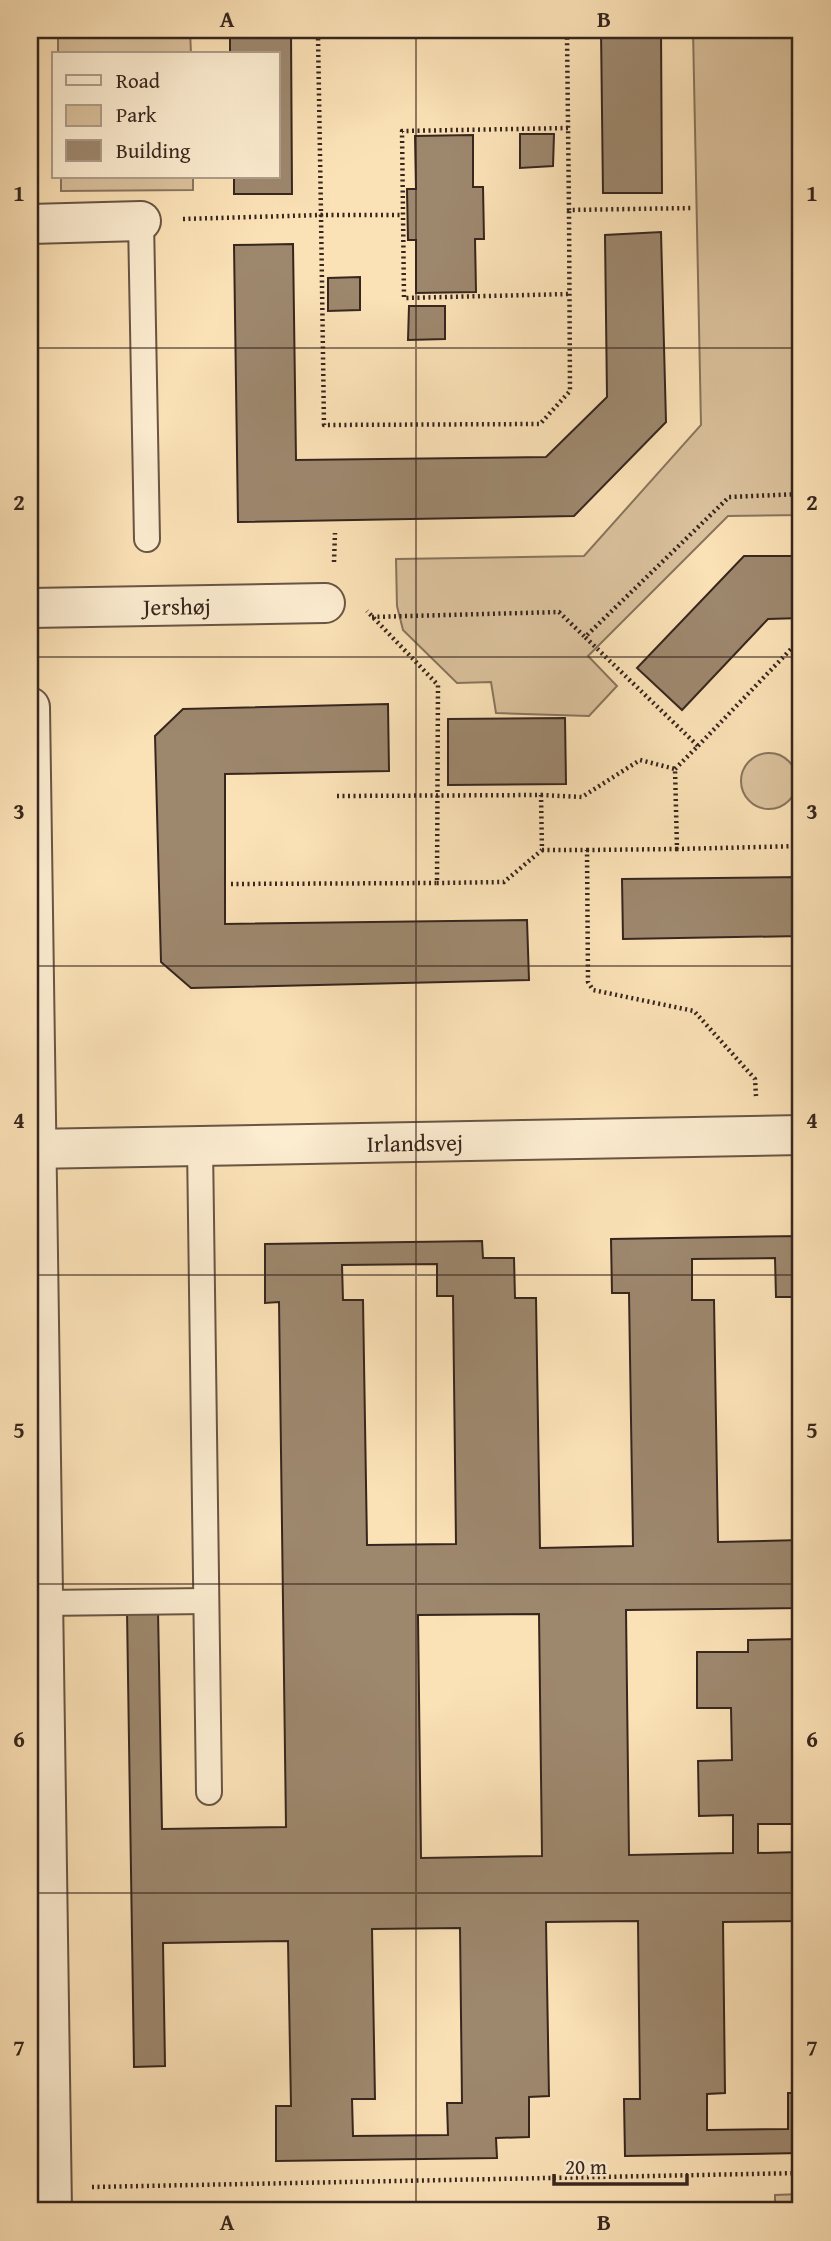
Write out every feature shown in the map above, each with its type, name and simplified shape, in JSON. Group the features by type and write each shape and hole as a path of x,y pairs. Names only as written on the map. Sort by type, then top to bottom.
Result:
{"street":[{"path":"30,224 141,220"},
{"name":"Jershøj","path":"30,608 325,603"},
{"path":"30,706 35,1300 43,1603 52,2200"},
{"name":"Irlandsvej","path":"33,1149 801,1135"}],"lane":[{"path":"141,220 147,539"},
{"path":"200,1146 209,1792"},
{"path":"43,1603 206,1601"}],"path":[{"path":"324,30 318,36 324,425 540,424 570,391 567,36 560,30"},
{"path":"568,128 402,131 404,298 570,294"},
{"path":"569,210 693,208"},
{"path":"141,220 403,215"},
{"path":"585,637 729,497 801,494"},
{"path":"325,603 358,602 438,685 437,883"},
{"path":"372,617 559,612 698,746"},
{"path":"677,849 675,769 791,649 801,649"},
{"path":"337,796 582,797 640,760 675,769"},
{"path":"541,795 542,850"},
{"path":"231,884 504,882 542,850 801,846"},
{"path":"587,850 588,982 593,990 694,1010 755,1079 757,1136"},
{"path":"52,2200 801,2174"}],"green space":[{"path":"58,30 190,30 191,52 58,52"},
{"path":"693,30 801,30 801,515 728,516 588,656 617,686 589,716 496,713 491,682 457,683 403,630 397,606 396,559 584,556 701,425"},
{"path":"61,178 193,178 193,190 61,191"},
{"path":"769,753 780,755 789,761 795,770 795,792 789,801 780,807 769,809 758,807 749,801 743,792 741,781 743,770 749,761 758,755"},
{"path":"801,2194 801,2211 775,2211 775,2195"}],"building":[{"path":"230,30 291,30 292,194 234,194 234,178 280,178 280,52 230,52"},
{"path":"601,30 661,30 662,193 603,193"},
{"path":"520,134 554,134 553,166 520,168"},
{"path":"473,135 473,187 483,187 484,239 475,239 476,292 416,293 416,240 408,240 407,189 416,189 415,136"},
{"path":"661,232 666,422 574,516 238,522 234,245 293,244 296,460 546,457 607,397 605,235"},
{"path":"360,277 360,310 328,311 328,278"},
{"path":"409,306 445,306 445,339 408,340"},
{"path":"744,556 801,556 801,618 768,619 682,710 637,668"},
{"path":"388,704 389,771 225,774 225,924 527,920 529,980 191,988 161,962 155,736 183,709"},
{"path":"565,718 566,784 448,785 448,719"},
{"path":"801,877 801,936 623,939 622,879"},
{"path":"801,1236 801,1297 776,1297 775,1258 692,1259 692,1300 714,1300 718,1542 801,1540 801,1608 626,1610 629,1855 733,1853 733,1815 699,1816 698,1761 732,1760 731,1708 697,1708 697,1652 748,1652 748,1640 801,1639 801,1824 758,1824 758,1853 801,1852 801,1921 723,1922 725,2093 707,2094 707,2130 788,2129 788,2093 801,2093 801,2153 625,2156 624,2099 640,2099 638,1921 546,1922 549,2096 529,2097 529,2137 496,2138 497,2158 276,2161 276,2106 291,2106 288,1941 163,1943 165,2066 134,2067 127,1611 158,1610 162,1829 286,1827 279,1302 265,1303 265,1244 482,1241 483,1258 514,1258 515,1298 536,1298 540,1548 633,1546 629,1293 612,1293 611,1239","holes":["437,1264 437,1296 453,1296 456,1544 367,1545 363,1300 343,1300 342,1265","539,1614 542,1856 421,1858 418,1615","460,1928 462,2103 447,2103 448,2135 353,2136 352,2099 375,2099 372,1929"]}]}
